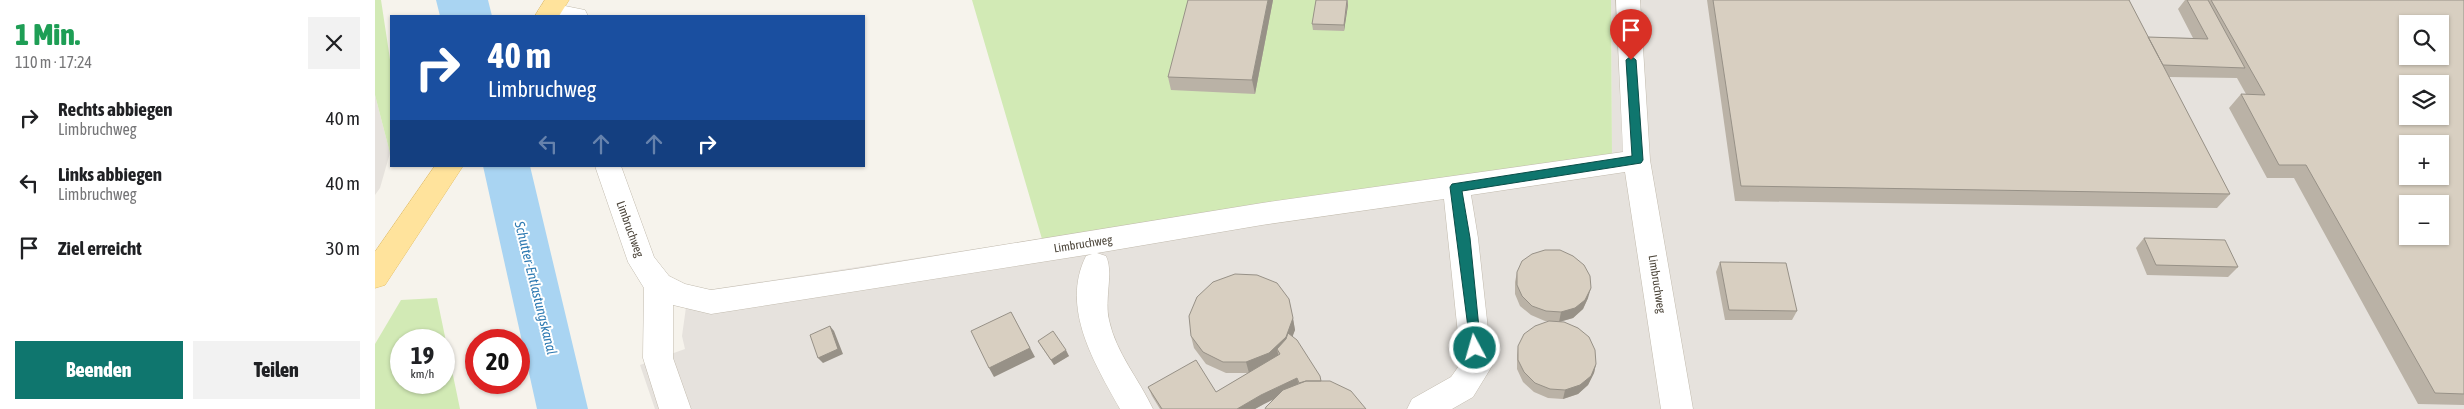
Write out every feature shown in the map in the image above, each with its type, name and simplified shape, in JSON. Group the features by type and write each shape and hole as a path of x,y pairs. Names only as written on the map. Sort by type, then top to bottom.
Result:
{"main road":[{"path":"375,276 449,167"}],"street":[{"name":"Limbruchweg","path":"1628,0 1637,160 1677,409"},
{"path":"551,9 572,15"},
{"name":"Limbruchweg","path":"608,167 642,262 659,285 680,295 711,302 855,281 1262,214 1637,160"},
{"path":"1423,409 1462,387 1477,366 1464,238 1456,187"},
{"path":"1096,264 1092,308 1101,341 1113,368 1137,409"},
{"path":"659,285 659,358 675,409"}],"shaded area":[{"path":"1611,0 2464,0 2464,409 655,409 640,365 685,349 682,336 688,293 1098,230 1612,155"},
{"path":"375,95 390,153 380,188 375,195"}],"green space":[{"path":"375,0 381,0 390,59 390,153 375,95"},
{"path":"972,0 1611,0 1612,155 1042,239"},
{"path":"437,298 443,329 390,329 390,394 455,394 455,385 460,409 375,409 375,344 401,300"}],"water":[{"path":"436,0 488,0 492,15 440,15"},
{"name":"Schutter-Entlastungskanal","path":"483,167 530,167 588,409 537,409 530,378 530,329 519,329"}],"building":[{"path":"1188,0 1268,0 1252,80 1168,77"},
{"path":"1316,0 1347,0 1344,25 1312,24"},
{"path":"1713,0 2129,0 2230,194 1741,186"},
{"path":"2187,0 2208,0 2245,68 2163,65 2148,37 2208,39"},
{"path":"2211,0 2464,0 2464,394 2435,393 2306,165 2279,165 2241,94 2265,95"},
{"path":"2144,238 2225,240 2238,267 2156,265"},
{"path":"1545,250 1560,250 1573,256 1584,265 1590,276 1591,288 1585,300 1575,308 1561,312 1546,311 1532,306 1522,296 1517,285 1517,272 1522,261 1532,254"},
{"path":"1720,262 1786,263 1797,311 1729,310"},
{"path":"1235,274 1257,275 1277,283 1289,299 1293,318 1286,337 1269,353 1246,362 1223,362 1203,352 1191,336 1189,316 1197,297 1213,282"},
{"path":"1011,312 1030,348 989,368 971,331"},
{"path":"1549,321 1564,322 1578,328 1589,337 1595,350 1596,364 1591,376 1580,385 1565,390 1550,389 1535,383 1524,372 1518,360 1518,346 1524,334 1535,326"},
{"path":"830,326 838,349 818,358 810,335"},
{"path":"1053,331 1066,350 1051,360 1038,341"},
{"path":"1288,333 1297,340 1320,376 1321,381 1299,383 1297,378 1237,409 1162,409 1148,387 1196,360 1216,392 1280,354 1277,349 1286,339"},
{"path":"1306,381 1330,381 1351,391 1366,409 1265,409 1283,390"}],"route":[{"path":"1475,348 1464,238 1456,187 1637,160 1631,60"}]}
